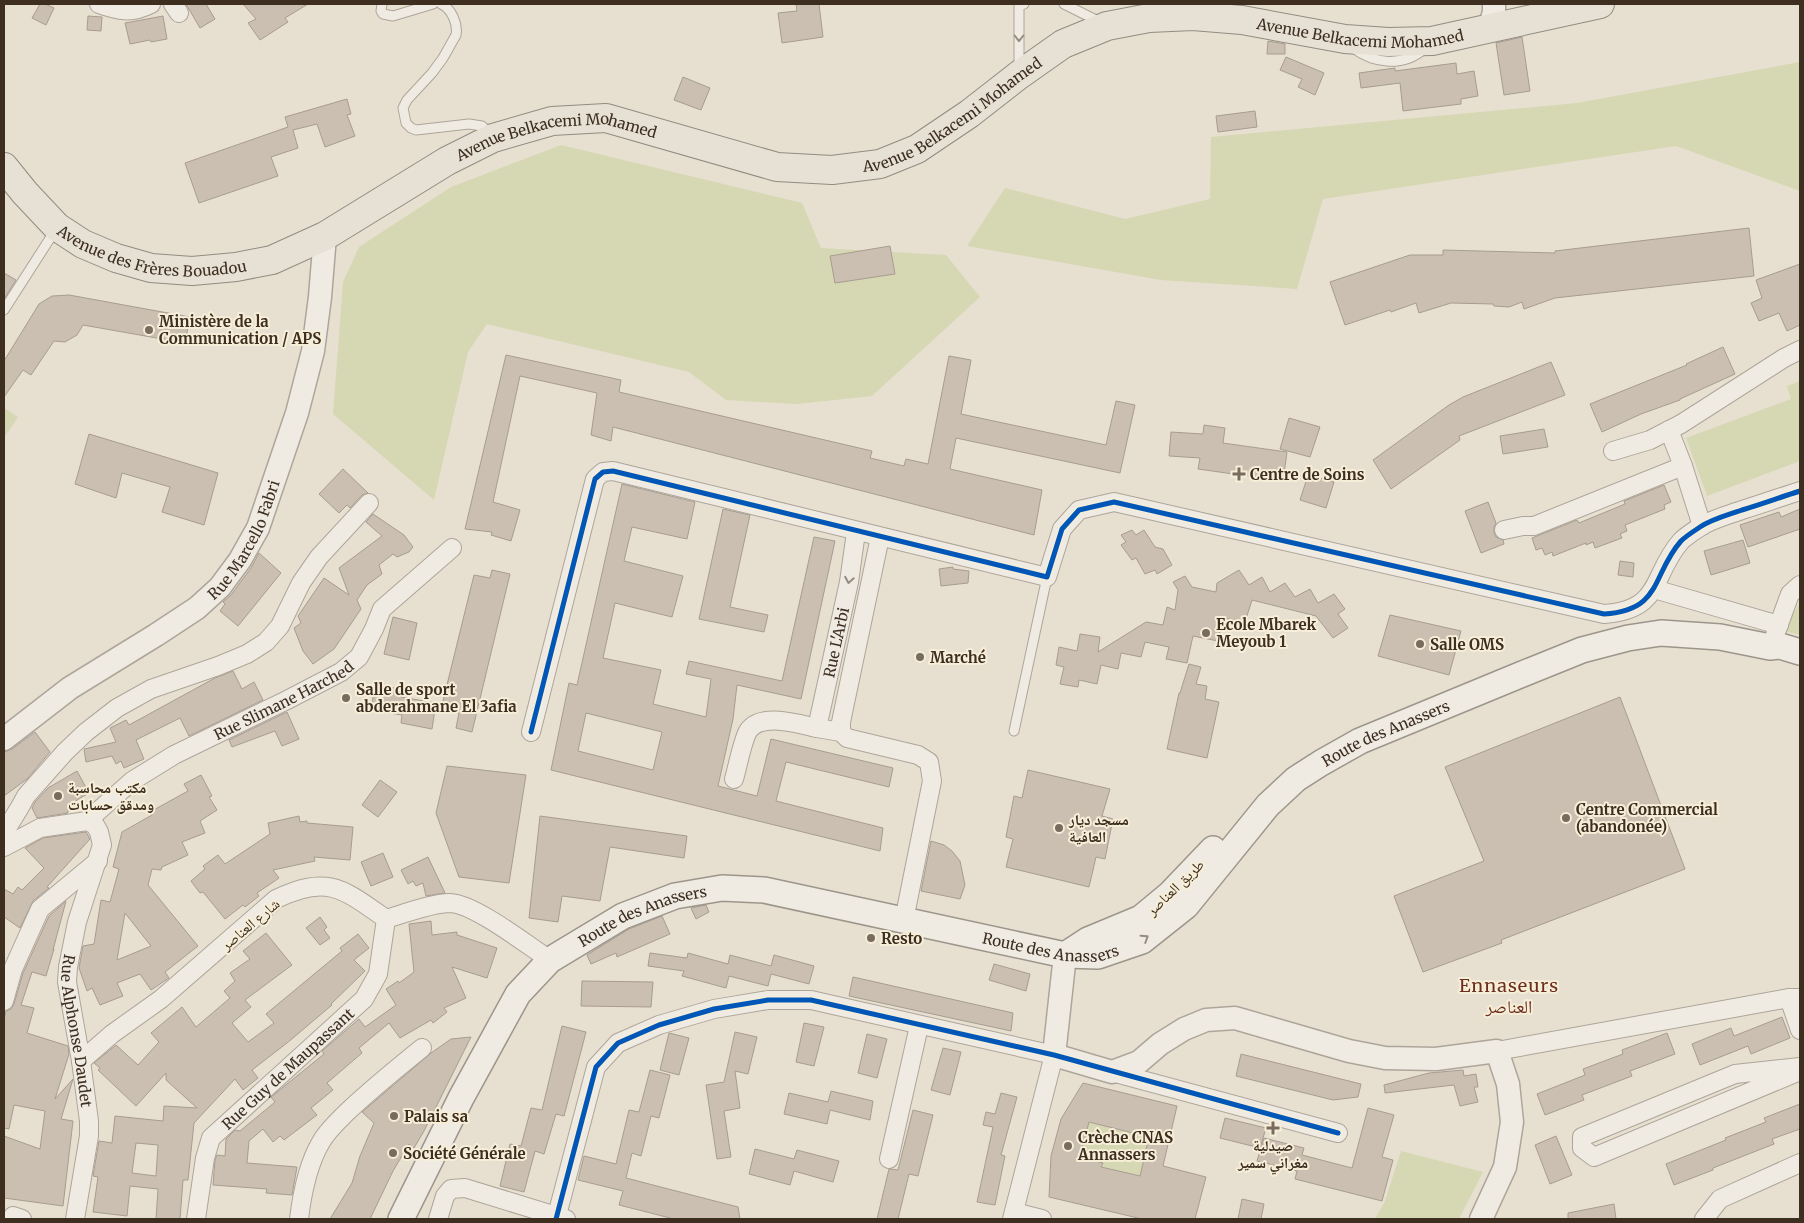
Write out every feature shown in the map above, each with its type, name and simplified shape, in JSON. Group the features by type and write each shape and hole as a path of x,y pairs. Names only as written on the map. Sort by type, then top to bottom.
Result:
{"main road":[{"name":"Avenue Belkacemi Mohamed","path":"325,236 447,161 494,138 552,121 606,118 777,166 832,170 880,164 917,149 969,114 1063,44 1107,26 1149,18 1193,16 1242,20 1345,39 1388,42 1432,41 1492,16 1586,5"},
{"name":"Avenue des Frères Bouadou","path":"4,167 57,227 83,244 116,258 151,268 192,271 236,267 272,260 325,236"},
{"name":"Route des Anassers","path":"401,1219 461,1098 518,994 550,960 623,916 675,896 722,888 764,890 1065,955 1098,956 1142,941 1186,906 1259,812 1296,780 1321,763 1360,741 1582,650 1628,638 1661,633 1720,637 1775,636"},
{"path":"1775,636 1780,646 1800,652"},
{"path":"1775,636 1777,653 1800,660"}],"street":[{"path":"98,4 124,11 141,9 151,4"},
{"name":"Rue Marcello Fabri","path":"4,739 70,688 197,608 220,587 240,560 258,528 297,413 313,351 325,236"},
{"path":"1613,450 1650,440 1681,424 1784,358 1800,350"},
{"path":"1669,430 1683,466 1702,526"},
{"path":"1504,530 1534,526 1683,466"},
{"path":"531,732 595,479 603,472 613,471 856,532 1047,577 1062,529 1079,510 1114,502 1604,614 1621,613 1639,605 1654,589 1682,540 1702,526 1721,517 1800,491"},
{"path":"4,833 26,796 64,752 117,708 151,689 218,666 247,654 266,642 280,626 301,583 319,557 369,503"},
{"name":"Rue L'Arbi","path":"817,728 849,582 856,532"},
{"path":"841,732 841,722 880,537"},
{"name":"Rue Slimane Harched","path":"87,821 132,781 174,754 341,672 359,657 382,609 452,548"},
{"path":"1654,589 1775,636 1790,594 1800,585"},
{"path":"734,779 748,732 763,721 775,720 841,732 847,738 918,755 930,762 932,781 904,920"},
{"path":"4,847 40,828 87,821"},
{"name":"Rue Alphonse Daudet","path":"75,1219 88,1136 88,1107 68,990 68,967 77,922 102,845 100,832 95,825 87,821"},
{"path":"4,1001 13,969 40,909 98,861"},
{"name":"شارع العناصر","path":"81,1061 112,1034 161,999 276,899 293,891 315,886 338,888 354,896 386,919"},
{"path":"386,919 437,905 449,903 460,905 484,916 550,960"},
{"name":"Rue Guy de Maupassant","path":"196,1219 205,1158 211,1138 364,998 378,974 386,919"},
{"path":"1042,1219 1013,1215 1054,1055 1065,955"},
{"path":"1112,1072 1139,1062 1160,1044 1184,1029 1206,1020 1235,1018 1348,1051 1385,1058 1436,1059 1497,1051 1795,998 1800,1030"},
{"path":"438,1219 445,1196 451,1189 465,1188 560,1218 596,1066 618,1043 659,1025 714,1009 768,1000 811,1000 919,1026 1054,1055 1338,1133"},
{"path":"889,1159 919,1026"},
{"path":"298,1219 312,1159 321,1141 333,1126 371,1089 422,1048"},
{"path":"1480,1219 1505,1167 1512,1122 1508,1084 1497,1051"},
{"path":"1800,1067 1735,1074 1582,1137 1582,1148 1594,1157 1800,1071"},
{"path":"1704,1219 1720,1199 1800,1163"}],"lane":[{"path":"382,4 381,11 383,14 392,16 433,4"},
{"path":"441,4 447,7 451,13 457,29 456,35 432,73 407,100 403,108 406,123 416,130 469,124 482,126 494,138"},
{"path":"1019,75 1019,6 1024,4"},
{"path":"1064,4 1107,26"},
{"path":"4,310 57,227"},
{"path":"1014,732 1047,577"}],"green space":[{"path":"1800,62 1800,191 1676,146 1323,199 1297,289 1161,280 967,246 1005,188 1125,219 1210,199 1211,137 1577,103"},
{"path":"561,145 802,203 821,248 946,255 980,297 872,396 797,404 726,400 689,372 487,324 468,352 434,500 333,414 343,282 359,247 451,187"},
{"path":"1800,381 1800,461 1707,496 1686,438 1791,399 1787,386"},
{"path":"4,408 18,417 6,435 4,435"},
{"path":"1800,602 1800,635 1784,631"},
{"path":"1089,1122 1149,1137 1140,1176 1101,1167 1102,1163 1080,1157"},
{"path":"1401,1151 1483,1172 1459,1219 1375,1219 1385,1201"}],"building":[{"path":"40,4 54,8 46,25 32,18"},
{"path":"186,4 206,4 215,19 200,28"},
{"path":"243,4 308,4 285,18 288,22 260,40 248,23 256,19"},
{"path":"796,4 819,4 823,37 782,43 778,13 797,11"},
{"path":"88,16 102,17 101,31 87,30"},
{"path":"163,16 167,39 130,44 125,23"},
{"path":"1522,37 1530,91 1504,95 1496,43"},
{"path":"1268,41 1285,44 1285,54 1267,54"},
{"path":"1286,57 1324,73 1315,95 1298,87 1302,79 1280,70"},
{"path":"1456,63 1457,74 1474,71 1478,96 1461,99 1461,104 1403,111 1400,83 1361,88 1359,73 1395,68 1395,71"},
{"path":"683,77 710,88 701,110 674,100"},
{"path":"347,99 351,114 347,115 355,136 325,147 317,124 293,130 298,148 271,157 278,176 199,203 185,163 288,127 285,117"},
{"path":"1255,111 1257,127 1218,132 1216,116"},
{"path":"1749,228 1754,276 1555,298 1524,309 1522,302 1509,307 1494,306 1493,304 1451,303 1419,313 1416,303 1345,325 1330,282 1410,255 1443,255 1443,250 1555,253 1555,251"},
{"path":"890,246 895,274 835,283 830,256"},
{"path":"1800,264 1800,325 1787,331 1779,313 1759,321 1751,303 1762,298 1756,280"},
{"path":"4,273 16,280 4,299"},
{"name":"Ministère de la Communication / APS","path":"69,295 190,317 185,343 83,325 77,335 65,342 54,341 31,375 23,370 4,397 4,361 39,304 52,296"},
{"path":"1723,347 1735,374 1680,400 1641,414 1602,432 1590,404 1687,365"},
{"path":"506,355 621,380 619,392 872,451 870,458 904,466 906,459 928,464 949,356 971,360 961,414 1106,445 1116,401 1135,405 1120,473 956,438 950,469 1042,490 1034,535 613,427 611,441 591,435 597,393 520,376 493,502 520,510 511,541 491,535 492,532 465,529"},
{"path":"1551,362 1565,395 1459,436 1460,440 1391,489 1373,460 1463,397"},
{"path":"1289,418 1320,427 1310,457 1280,449"},
{"path":"1204,425 1225,428 1223,443 1287,452 1283,481 1198,469 1200,458 1169,456 1171,432 1203,434"},
{"path":"1544,429 1548,447 1503,454 1500,436"},
{"path":"89,434 218,473 204,525 162,512 170,487 122,473 116,498 75,484"},
{"path":"343,469 368,493 362,495 350,508 347,505 339,513 319,494"},
{"path":"1308,475 1334,482 1326,508 1300,500"},
{"path":"622,484 695,502 687,539 632,527 624,561 683,576 672,617 615,603 603,658 661,670 653,704 706,717 711,679 686,674 689,661 782,681 814,537 835,541 801,699 737,685 733,719 718,786 757,796 771,739 893,768 889,787 786,762 776,801 883,828 880,851 551,770 569,683 577,685","holes":["586,713 662,732 653,770 578,751"]},
{"path":"1664,485 1671,502 1664,505 1665,509 1625,525 1627,531 1620,534 1622,538 1595,548 1593,542 1586,545 1586,543 1553,556 1552,552 1545,555 1542,548 1536,550 1532,538 1577,520 1579,523 1625,504 1624,501"},
{"path":"1488,502 1496,523 1494,533 1496,537 1503,540 1504,544 1481,553 1465,511"},
{"path":"723,509 750,515 730,607 768,615 764,632 699,619"},
{"path":"1800,509 1800,529 1748,547 1740,525 1779,512 1781,517"},
{"path":"373,514 404,535 413,547 409,552 397,557 393,554 379,565 382,574 367,585 357,600 361,609 334,649 313,664 303,651 294,628 301,623 298,616 324,578 349,595 339,568 382,536 366,522"},
{"path":"1132,530 1136,535 1144,530 1155,547 1163,549 1172,565 1157,574 1155,570 1145,574 1136,558 1132,560 1121,545 1126,542 1121,535"},
{"path":"1743,540 1750,563 1711,575 1704,551"},
{"path":"259,553 281,573 238,626 220,611 225,604 223,602 231,595 251,568"},
{"path":"1620,561 1634,563 1633,577 1618,575"},
{"path":"953,567 953,569 969,571 968,583 941,586 939,569"},
{"path":"492,570 510,574 472,732 456,728 459,713 441,709 474,575 490,578"},
{"path":"1239,570 1249,585 1262,577 1270,592 1285,583 1295,597 1310,589 1318,603 1334,594 1345,609 1338,614 1348,628 1333,638 1316,616 1252,600 1245,622 1223,618 1218,641 1193,636 1187,663 1166,659 1169,647 1145,642 1141,657 1121,653 1118,669 1101,665 1097,684 1079,680 1078,687 1060,684 1064,667 1056,665 1059,647 1077,651 1080,634 1100,637 1098,652 1146,622 1163,625 1167,607 1175,610 1178,590 1173,582 1185,576 1192,587 1216,592 1217,583"},
{"name":"Salle OMS","path":"1390,615 1461,631 1449,675 1378,656"},
{"path":"393,617 417,623 409,660 384,654"},
{"path":"1189,664 1201,667 1196,684 1207,686 1205,699 1219,702 1207,758 1167,749 1179,693"},
{"path":"233,671 242,689 254,682 263,700 189,736 180,718 136,740 144,759 124,768 121,761 116,764 112,756 86,762 84,749 116,742 110,728 126,720 129,725 215,678"},
{"path":"375,685 402,689 401,697 436,703 432,729 401,723 402,715 371,710"},
{"name":"Centre Commercial (abandonée)","path":"1620,697 1685,869 1501,940 1502,943 1423,972 1394,896 1484,861 1445,767"},
{"path":"287,712 299,739 282,746 275,731 232,747 229,740"},
{"path":"35,732 50,752 27,779 4,796 4,752 12,749"},
{"path":"447,766 526,775 509,883 459,877 436,813"},
{"name":"مسجد ديار العافية","path":"1028,770 1110,789 1102,816 1113,819 1105,859 1096,857 1089,887 1006,867 1013,839 1006,837 1014,796 1022,798"},
{"name":"مكتب محاسبة ومدقق حسابات","path":"77,771 89,793 72,803 75,807 68,813 37,818 32,808 35,802 48,788"},
{"path":"201,775 212,796 209,797 217,810 200,821 205,833 182,842 188,855 162,867 161,870 152,869 148,885 198,946 165,972 169,978 151,990 140,974 117,983 123,996 100,1005 92,988 87,991 79,968 83,946 94,944 101,900 110,902 119,869 113,867 122,832 152,815 150,812 188,791 184,784","holes":["125,913 151,946 117,960"]},
{"path":"380,780 397,792 378,817 362,805"},
{"path":"299,816 300,822 307,821 307,823 353,827 350,860 314,857 315,861 273,870 279,878 257,893 259,896 245,907 243,905 225,919 203,892 200,893 191,881 205,869 203,866 218,855 225,864 270,834 268,823"},
{"path":"540,816 687,836 684,858 610,847 600,901 562,896 558,922 529,918"},
{"path":"86,832 90,839 47,887 49,888 33,901 20,928 4,917 4,889 13,894 18,887 22,890 44,868 25,848 43,838"},
{"path":"931,841 944,845 960,861 965,885 960,899 921,891"},
{"path":"383,853 393,877 371,886 361,862"},
{"path":"428,857 445,893 426,896 423,883 416,886 413,881 408,884 401,870"},
{"path":"66,901 46,976 32,972 21,1005 34,1008 27,1033 68,1046 69,1054 55,1099 73,1079 61,1119 73,1121 63,1206 4,1198 4,1136 40,1149 45,1111 14,1105 9,1129 4,1128 4,1020 6,1011 11,1009 14,1004 23,973 49,916"},
{"path":"706,905 709,912 696,919 691,908"},
{"path":"662,916 670,934 617,957 616,953 591,964 587,955 629,929"},
{"path":"320,917 327,927 324,930 330,938 320,945 306,928"},
{"path":"431,921 432,935 457,932 457,935 497,948 487,978 452,967 466,998 444,1008 447,1012 433,1023 431,1020 400,1038 389,1023 359,1048 362,1053 327,1083 333,1090 311,1108 317,1115 284,1140 280,1136 273,1142 263,1129 249,1141 247,1163 297,1167 292,1195 266,1193 267,1189 213,1185 217,1155 225,1156 226,1139 235,1130 240,1131 275,1102 271,1097 324,1054 322,1051 359,1019 365,1027 396,1005 386,989 398,981 399,983 414,972 409,924"},
{"path":"266,933 292,965 245,1000 251,1007 232,1023 248,1042 274,1023 266,1014 342,951 340,948 358,934 369,948 354,960 365,971 332,1005 252,1070 258,1078 243,1090 235,1079 194,1123 188,1180 183,1180 180,1219 156,1219 158,1189 130,1186 127,1216 93,1212 98,1177 93,1176 99,1141 112,1143 115,1116 163,1121 164,1106 197,1108 166,1080 166,1073 136,1106 98,1070 100,1068 94,1063 116,1045 138,1065 159,1042 151,1033 182,1007 196,1027 230,998 224,991 235,981 230,973 250,959 243,951","holes":["136,1143 158,1145 156,1176 132,1173"]},
{"path":"650,953 687,958 688,953 728,964 730,955 771,966 774,955 814,966 809,984 771,974 768,986 729,976 726,988 682,976 684,971 648,966"},
{"path":"994,964 1030,974 1026,991 989,980"},
{"path":"853,977 1013,1013 1011,1031 849,996"},
{"path":"582,981 653,982 651,1007 581,1006"},
{"path":"1782,1017 1790,1038 1751,1054 1748,1046 1700,1065 1692,1044 1731,1028 1734,1036"},
{"path":"804,1023 824,1027 814,1066 796,1062"},
{"path":"562,1026 586,1032 564,1116 556,1114 544,1154 535,1151 524,1192 500,1186 510,1144 521,1146 531,1108 542,1110"},
{"path":"735,1032 757,1037 748,1074 735,1071 740,1108 724,1111 731,1157 717,1159 706,1085 724,1082"},
{"path":"669,1033 689,1038 679,1075 660,1070"},
{"path":"1667,1033 1675,1054 1630,1071 1632,1076 1582,1095 1584,1100 1545,1115 1537,1094 1585,1075 1583,1069 1623,1054 1622,1050"},
{"path":"867,1034 887,1039 877,1078 858,1073"},
{"path":"471,1037 424,1131 414,1148 409,1144 393,1171 370,1219 330,1219 352,1183 360,1156 374,1123 362,1112 431,1053 451,1039"},
{"path":"943,1048 961,1052 950,1095 931,1090"},
{"path":"1241,1054 1361,1084 1358,1097 1333,1100 1236,1076"},
{"path":"650,1070 670,1075 659,1118 651,1116 641,1156 632,1153 626,1178 738,1207 740,1219 674,1219 619,1205 623,1191 578,1180 584,1156 616,1164 629,1110 639,1112"},
{"path":"1463,1070 1464,1076 1476,1074 1478,1087 1474,1087 1478,1102 1460,1106 1454,1085 1385,1093 1384,1085 1429,1073"},
{"name":"Crèche CNAS Annassers","path":"1083,1083 1177,1106 1163,1166 1206,1177 1195,1219 1142,1219 1049,1197 1051,1156 1061,1119","holes":["1089,1122 1149,1137 1140,1176 1101,1167 1103,1163 1080,1157"]},
{"path":"831,1091 873,1101 870,1120 830,1110 827,1124 784,1114 789,1093 828,1102"},
{"path":"1001,1093 1017,1097 1001,1155 1005,1156 995,1205 977,1202 993,1127 983,1125 986,1112 995,1114"},
{"path":"1800,1104 1800,1129 1772,1139 1774,1144 1674,1185 1666,1164 1726,1140 1725,1138 1766,1122 1764,1118"},
{"path":"1368,1108 1394,1115 1382,1157 1393,1160 1382,1201 1295,1179 1297,1171 1257,1161 1264,1138 1304,1148 1302,1155 1352,1168"},
{"path":"913,1110 933,1115 918,1176 909,1174 898,1219 877,1219 889,1169 898,1170"},
{"path":"1225,1118 1266,1128 1260,1148 1220,1138"},
{"path":"1556,1136 1572,1175 1550,1184 1535,1145"},
{"path":"755,1149 794,1159 797,1150 839,1161 833,1182 794,1171 790,1185 749,1174"},
{"path":"1242,1199 1264,1204 1261,1219 1238,1219"},
{"path":"1614,1204 1616,1219 1568,1219 1568,1213"}],"cycle path":[{"path":"531,732 595,479 603,472 613,471 1047,577 1062,529 1079,510 1114,502 1604,614 1623,611 1637,606 1646,598 1653,589 1671,554 1681,541 1700,527 1720,517 1800,491"},
{"path":"556,1219 596,1067 618,1043 659,1025 714,1009 768,1000 811,1000 1054,1055 1338,1133"}],"place":[{"name":"Ministère de la Communication / APS","path":"149,330"},
{"name":"Centre de Soins","path":"1239,474"},
{"name":"Ecole Mbarek Meyoub 1","path":"1206,633"},
{"name":"Salle OMS","path":"1420,644"},
{"name":"Marché","path":"920,657"},
{"name":"Salle de sport abderahmane El 3afia","path":"346,698"},
{"name":"مكتب محاسبة ومدقق حسابات","path":"58,796"},
{"name":"Centre Commercial (abandonée)","path":"1566,818"},
{"name":"مسجد ديار العافية","path":"1059,828"},
{"name":"Resto","path":"871,938"},
{"name":"Palais sa","path":"394,1116"},
{"name":"صيدلية مغراني سمير","path":"1273,1128"},
{"name":"Crèche CNAS Annassers","path":"1068,1146"},
{"name":"Société Générale","path":"393,1153"}],"district":[{"name":"Ennaseurs العناصر","path":"1509,995"}]}
